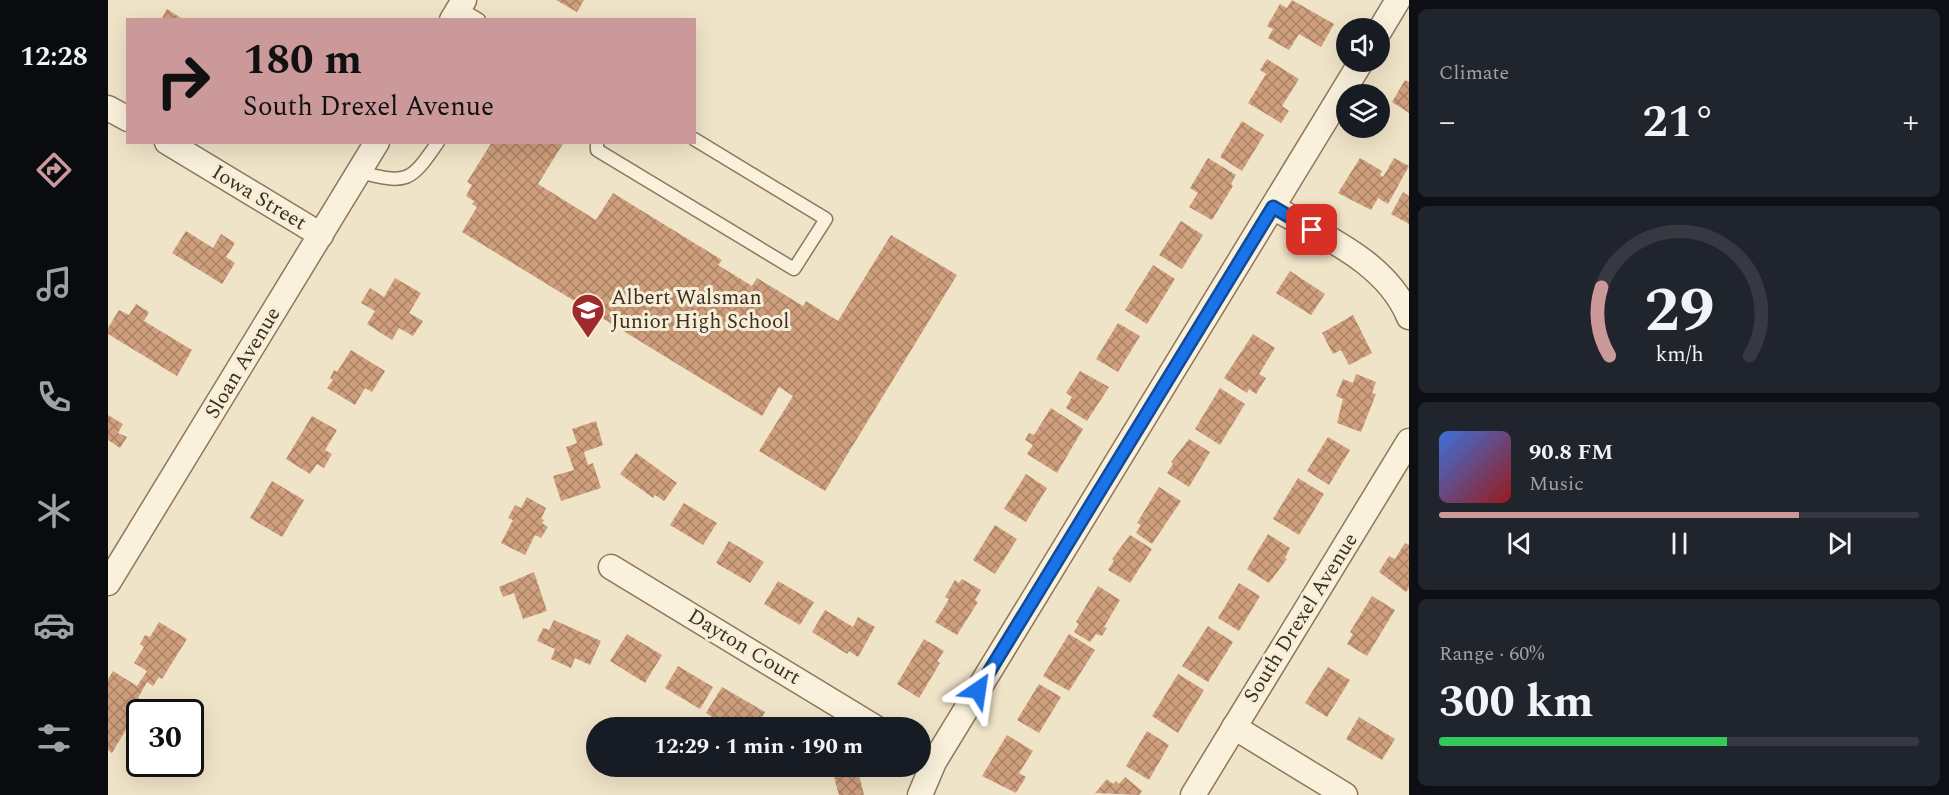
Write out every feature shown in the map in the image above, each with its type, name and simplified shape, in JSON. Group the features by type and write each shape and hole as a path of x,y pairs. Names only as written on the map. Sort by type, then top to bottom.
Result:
{"street":[{"path":"1387,18 1398,0"},
{"path":"931,752 1273,207 1355,72"},
{"path":"108,108 126,118"},
{"name":"Iowa Street","path":"169,144 321,235"},
{"name":"Sloan Avenue","path":"108,584 376,144"},
{"path":"1273,207 1367,264 1398,296 1409,317"},
{"name":"South Drexel Avenue","path":"1193,795 1409,441"},
{"name":"Dayton Court","path":"611,567 858,717"},
{"path":"1234,727 1345,795"},
{"path":"920,795 923,777"}],"lane":[{"path":"597,144 597,150 794,269 826,219 696,140"},
{"path":"359,172 396,181 417,172 437,144"}],"building":[{"path":"556,0 584,0 577,12"},
{"path":"1292,0 1334,24 1321,47 1299,34 1289,50 1268,38 1273,29 1267,26 1280,4 1287,8"},
{"path":"167,9 181,18 162,18"},
{"path":"1267,59 1299,79 1282,106 1289,111 1281,123 1248,103 1266,74 1260,70"},
{"path":"1405,80 1409,82 1409,113 1392,102"},
{"path":"1242,121 1264,135 1242,171 1220,157"},
{"path":"491,144 563,144 538,184 596,220 613,193 722,260 718,265 752,286 757,278 803,306 806,301 838,321 891,235 957,275 825,491 759,451 793,396 779,387 762,416 462,232 477,207 472,204 474,201 466,196 472,185 467,182"},
{"path":"1208,158 1236,175 1231,184 1233,186 1212,220 1189,207 1198,193 1190,188"},
{"path":"1360,158 1382,171 1380,175 1383,177 1394,158 1409,166 1388,204 1378,198 1371,210 1338,193"},
{"path":"1403,192 1409,196 1409,224 1391,214"},
{"path":"1181,221 1203,235 1182,269 1159,255"},
{"path":"186,231 213,248 221,234 235,243 226,257 235,263 222,284 172,253"},
{"path":"1153,265 1175,279 1147,324 1125,310"},
{"path":"1290,271 1325,294 1311,315 1276,293"},
{"path":"395,278 421,293 409,313 423,321 413,336 399,328 392,340 367,324 375,311 361,303 370,288 384,297"},
{"path":"136,304 149,312 144,321 192,350 177,376 108,334 108,328 119,310 129,315"},
{"path":"1353,315 1372,353 1349,365 1341,350 1333,354 1322,333"},
{"path":"1118,323 1140,336 1118,372 1096,359"},
{"path":"1253,334 1275,348 1259,374 1266,378 1256,394 1249,389 1247,393 1224,378"},
{"path":"351,350 385,371 372,392 365,388 355,405 327,388 333,380 330,378 334,370 337,372"},
{"path":"1080,371 1109,387 1087,421 1066,408 1072,397 1066,393"},
{"path":"1356,374 1376,382 1372,393 1376,394 1361,432 1337,423 1343,399 1336,396 1343,379 1353,383"},
{"path":"1220,388 1245,404 1220,445 1195,429"},
{"path":"1051,408 1083,429 1057,473 1027,454 1033,445 1025,440 1029,433 1034,435"},
{"path":"108,415 123,424 118,433 127,437 120,448 108,440"},
{"path":"312,416 337,430 325,450 332,454 324,468 317,464 310,474 286,459"},
{"path":"596,421 603,445 584,452 588,465 593,463 601,488 561,501 553,476 574,470 566,447 577,443 572,429"},
{"path":"1328,437 1350,450 1329,485 1307,471"},
{"path":"1189,439 1210,452 1189,487 1167,473 1173,464 1171,462"},
{"path":"636,453 677,483 664,501 655,495 653,498 620,474"},
{"path":"1026,474 1047,488 1026,522 1004,509"},
{"path":"1298,478 1324,494 1299,535 1273,519"},
{"path":"272,481 304,500 282,537 250,518"},
{"path":"1159,487 1181,501 1152,544 1136,533 1141,525 1137,523"},
{"path":"527,497 546,508 541,519 544,520 542,523 548,527 541,538 535,535 525,555 501,543 513,520 508,518 515,505 521,508"},
{"path":"684,503 717,523 703,545 670,525"},
{"path":"995,525 1017,539 995,574 973,560"},
{"path":"1268,534 1290,548 1285,558 1287,559 1269,583 1247,569"},
{"path":"1130,535 1152,549 1130,583 1108,570 1114,561 1112,559"},
{"path":"729,541 764,562 750,583 716,563"},
{"path":"1405,543 1409,545 1409,588 1406,592 1379,572 1389,556 1395,559"},
{"path":"534,572 547,611 523,619 514,593 503,597 499,587"},
{"path":"962,579 981,590 975,600 978,602 957,635 935,622 949,599 945,597 955,580 959,583"},
{"path":"778,581 814,602 800,625 764,604"},
{"path":"1239,583 1260,596 1239,631 1218,618"},
{"path":"1098,586 1120,600 1104,627 1107,628 1102,636 1096,634 1090,642 1074,632 1079,624 1076,622"},
{"path":"1372,596 1395,610 1367,656 1347,644 1353,634 1350,632"},
{"path":"825,610 853,627 858,617 875,627 858,657 849,651 847,654 812,632"},
{"path":"554,620 601,641 590,665 575,658 571,668 551,659 555,649 537,641 543,628 549,630"},
{"path":"159,622 187,639 162,679 159,677 153,686 147,682 138,698 140,699 126,699 126,730 112,753 108,750 108,679 113,671 137,686 147,671 134,663 144,647 140,644 145,635 150,637"},
{"path":"1208,626 1233,642 1208,682 1182,666"},
{"path":"627,634 662,655 645,683 610,661"},
{"path":"1069,634 1095,650 1069,691 1043,676"},
{"path":"924,639 944,651 937,661 940,663 919,698 897,684"},
{"path":"678,666 713,687 700,709 665,688"},
{"path":"1328,667 1350,680 1327,717 1305,703"},
{"path":"1178,674 1204,690 1178,733 1152,716"},
{"path":"1039,684 1061,697 1039,733 1017,720"},
{"path":"722,687 765,712 762,717 712,717 706,713"},
{"path":"1359,717 1395,739 1382,760 1346,739"},
{"path":"1147,731 1169,745 1149,780 1126,766"},
{"path":"1007,735 1033,751 1019,773 1026,777 1016,793 982,776"},
{"path":"834,777 860,777 864,795 839,795"},
{"path":"1125,777 1142,791 1139,795 1095,793 1107,779 1113,784 1116,781 1119,784"}],"place":[{"name":"Albert Walsman Junior High School","path":"588,339"}],"route":[{"path":"978,690 1273,207 1312,230"}]}
